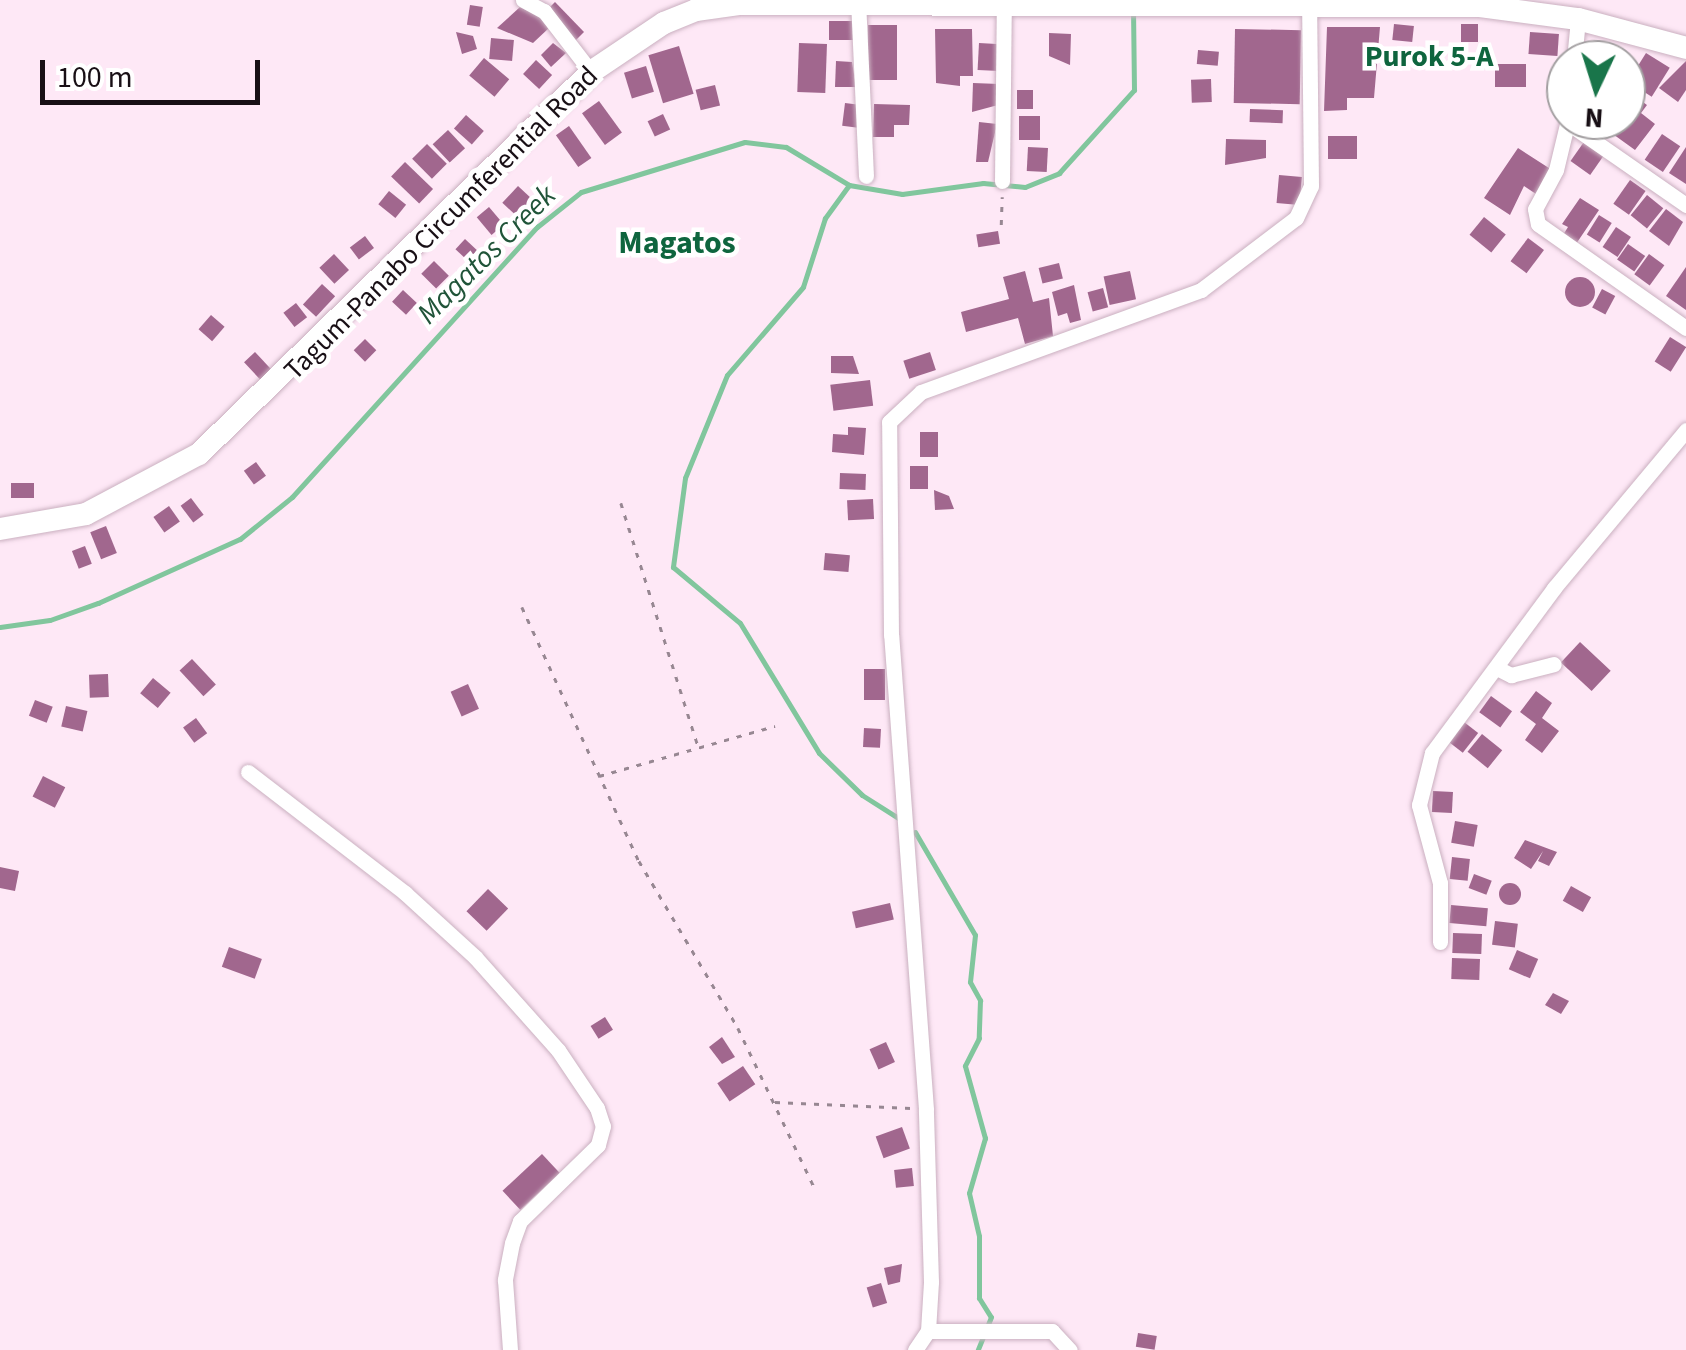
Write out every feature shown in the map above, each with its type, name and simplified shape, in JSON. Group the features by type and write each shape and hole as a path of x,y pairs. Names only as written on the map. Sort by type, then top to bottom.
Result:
{"highway":[{"name":"Tagum-Panabo Circumferential Road","path":"0,530 86,514 199,454 590,72 664,24 707,8 858,2 1480,3 1578,19 1686,48"}],"street":[{"path":"523,0 544,11 590,72"},
{"path":"858,2 866,176"},
{"path":"1002,181 1004,2"},
{"path":"915,1350 928,1332 926,1109 891,636 889,422 921,392 1202,290 1296,218 1311,186 1309,4"},
{"path":"1576,40 1578,19"},
{"path":"1562,140 1536,220 1686,328"},
{"path":"1595,140 1686,205"},
{"path":"1440,942 1440,883 1421,814 1420,781 1432,753 1686,430"},
{"path":"1496,668 1510,675 1554,664"},
{"path":"248,772 405,893 474,958 558,1050 597,1108 604,1126 598,1145 520,1222 512,1243 505,1280 510,1350"},
{"path":"928,1332 1052,1330 1070,1350"}],"path":[{"path":"1002,201 1002,225"},
{"path":"621,503 698,746"},
{"path":"522,607 597,777 773,1102 814,1189"},
{"path":"597,777 775,726"},
{"path":"773,1102 926,1109"}],"building":[{"path":"555,2 584,32 574,42 550,7"},
{"path":"470,5 483,7 480,27 467,25"},
{"path":"520,7 544,16 550,27 533,43 497,28"},
{"path":"829,21 854,21 854,40 829,40"},
{"path":"1394,24 1414,26 1412,42 1392,40"},
{"path":"1461,24 1478,24 1478,42 1461,42"},
{"path":"868,25 897,25 897,80 868,80"},
{"path":"1327,27 1380,27 1374,98 1347,98 1347,110 1324,111"},
{"path":"935,29 972,29 973,76 960,76 960,86 936,83"},
{"path":"1235,29 1301,30 1300,104 1234,103"},
{"path":"456,32 473,36 477,49 462,54"},
{"path":"1530,32 1559,34 1559,40 1546,40 1546,55 1528,54"},
{"path":"1049,33 1071,34 1070,65 1049,56"},
{"path":"491,38 514,40 512,61 489,59"},
{"path":"553,43 566,53 551,67 541,55"},
{"path":"799,43 827,44 825,93 797,92"},
{"path":"979,43 1001,44 1000,71 978,70"},
{"path":"679,46 694,94 663,103 648,55"},
{"path":"1198,50 1219,52 1218,66 1197,64"},
{"path":"1646,53 1670,68 1652,97 1646,93"},
{"path":"484,58 509,79 494,97 469,76"},
{"path":"536,60 552,75 539,89 523,74"},
{"path":"836,61 852,62 856,87 835,87"},
{"path":"1686,61 1686,90 1678,102 1659,88"},
{"path":"1495,64 1526,64 1526,87 1495,87"},
{"path":"646,66 654,92 632,99 624,73"},
{"path":"1211,79 1212,102 1192,103 1191,80"},
{"path":"973,83 999,84 998,105 972,112"},
{"path":"715,85 720,105 701,110 696,90"},
{"path":"1017,90 1033,90 1033,109 1017,109"},
{"path":"599,101 622,133 605,145 582,113"},
{"path":"845,103 861,105 858,128 842,126"},
{"path":"874,104 910,105 909,125 894,125 894,137 873,137"},
{"path":"1250,109 1283,110 1283,123 1250,122"},
{"path":"663,114 670,129 655,137 648,121"},
{"path":"466,115 484,131 472,144 454,128"},
{"path":"1019,116 1040,116 1040,140 1019,140"},
{"path":"1646,117 1655,124 1646,136"},
{"path":"979,122 997,124 988,162 976,162"},
{"path":"569,126 591,158 578,167 556,135"},
{"path":"448,130 465,148 450,163 433,144"},
{"path":"1662,134 1680,146 1663,172 1645,160"},
{"path":"1328,136 1357,136 1357,159 1328,159"},
{"path":"1226,139 1266,140 1266,158 1225,165"},
{"path":"1585,140 1606,153 1590,175 1571,161"},
{"path":"1621,140 1643,140 1635,150"},
{"path":"427,144 447,164 432,179 412,159"},
{"path":"1028,147 1048,148 1047,172 1027,171"},
{"path":"1686,147 1686,184 1669,173"},
{"path":"1518,148 1552,170 1536,194 1524,186 1510,215 1484,198"},
{"path":"405,162 433,189 419,203 391,176"},
{"path":"1279,175 1302,177 1299,205 1277,203"},
{"path":"1630,180 1646,191 1629,215 1613,204"},
{"path":"518,186 536,203 521,220 502,203"},
{"path":"389,191 406,205 395,218 378,204"},
{"path":"1647,195 1663,208 1647,228 1631,215"},
{"path":"1580,198 1599,210 1576,244 1563,235 1568,227 1562,224"},
{"path":"489,207 504,225 492,235 477,217"},
{"path":"1666,209 1683,222 1669,246 1649,231"},
{"path":"1599,215 1612,223 1600,242 1587,235"},
{"path":"1484,217 1506,235 1491,252 1470,235"},
{"path":"1616,227 1631,237 1618,257 1603,247"},
{"path":"998,231 1000,244 978,247 976,234"},
{"path":"365,236 374,248 359,259 350,247"},
{"path":"1528,238 1544,250 1527,273 1511,261"},
{"path":"465,239 481,254 472,264 455,249"},
{"path":"1628,244 1645,256 1634,272 1617,260"},
{"path":"334,254 349,270 334,284 319,268"},
{"path":"1649,254 1664,265 1650,285 1634,274"},
{"path":"434,261 449,276 436,289 421,274"},
{"path":"1059,263 1063,279 1042,284 1039,268"},
{"path":"1686,267 1686,310 1666,296"},
{"path":"1025,271 1033,302 1049,298 1053,336 1025,344 1018,318 966,332 961,312 1009,299 1003,277"},
{"path":"1130,271 1136,299 1110,305 1104,277"},
{"path":"1580,277 1594,286 1595,292 1586,306 1580,307 1566,298 1565,292 1574,278"},
{"path":"322,284 335,296 316,317 303,304"},
{"path":"1074,285 1081,320 1070,323 1067,313 1058,316 1052,292"},
{"path":"1103,288 1108,307 1093,311 1088,292"},
{"path":"1602,289 1615,296 1605,315 1592,308"},
{"path":"403,290 417,303 406,315 392,302"},
{"path":"296,303 307,317 294,327 283,313"},
{"path":"211,315 225,327 212,341 199,329"},
{"path":"1670,337 1686,347 1671,372 1655,362"},
{"path":"365,339 376,350 365,362 354,350"},
{"path":"255,352 272,370 261,381 244,362"},
{"path":"930,352 936,370 909,379 903,361"},
{"path":"831,356 853,356 859,374 831,373"},
{"path":"870,380 873,406 833,411 830,385"},
{"path":"848,427 866,428 864,455 832,452 833,434 848,435"},
{"path":"920,432 938,432 938,457 920,457"},
{"path":"256,462 266,476 254,485 244,471"},
{"path":"910,466 928,466 928,489 910,489"},
{"path":"840,473 866,474 865,490 839,489"},
{"path":"11,483 34,483 34,498 11,498"},
{"path":"934,490 949,496 954,509 935,510"},
{"path":"191,498 204,515 193,523 181,506"},
{"path":"873,499 874,519 848,520 847,500"},
{"path":"169,506 180,522 164,532 153,517"},
{"path":"106,526 117,553 101,559 90,532"},
{"path":"85,546 92,564 79,569 72,551"},
{"path":"825,553 850,555 848,572 824,570"},
{"path":"1580,642 1611,671 1592,691 1561,662"},
{"path":"192,659 216,685 203,696 180,671"},
{"path":"864,669 885,669 885,700 864,700"},
{"path":"108,674 109,697 90,698 89,675"},
{"path":"153,678 171,693 158,708 140,693"},
{"path":"468,684 479,709 462,716 451,692"},
{"path":"1536,691 1552,703 1542,718 1559,731 1542,753 1525,740 1536,724 1520,712"},
{"path":"1491,696 1512,711 1500,727 1479,712"},
{"path":"35,700 53,707 47,723 29,716"},
{"path":"66,706 87,711 83,731 61,726"},
{"path":"196,718 207,733 194,743 183,727"},
{"path":"1464,722 1478,733 1463,753 1449,742"},
{"path":"864,728 881,729 880,748 863,747"},
{"path":"1482,734 1502,750 1488,768 1468,752"},
{"path":"43,776 65,787 55,808 33,796"},
{"path":"1433,791 1453,792 1452,813 1432,812"},
{"path":"1455,821 1478,825 1474,847 1451,843"},
{"path":"1525,840 1557,852 1549,866 1538,861 1543,851 1531,869 1514,858"},
{"path":"1452,857 1470,859 1468,881 1450,879"},
{"path":"0,867 19,871 15,891 0,888"},
{"path":"1474,874 1492,881 1486,895 1469,888"},
{"path":"1510,883 1518,886 1518,902 1510,905 1502,902 1499,894 1502,886"},
{"path":"1571,886 1591,897 1583,912 1563,901"},
{"path":"488,889 508,908 487,931 466,911"},
{"path":"890,903 894,920 856,928 852,912"},
{"path":"1451,905 1488,908 1486,926 1449,923"},
{"path":"1495,921 1518,924 1515,948 1492,945"},
{"path":"1453,933 1482,934 1481,954 1452,953"},
{"path":"229,947 262,959 255,979 222,967"},
{"path":"1517,950 1538,959 1530,978 1509,969"},
{"path":"1452,958 1480,959 1479,980 1451,979"},
{"path":"1553,993 1569,1001 1561,1014 1545,1005"},
{"path":"605,1017 613,1030 599,1039 591,1026"},
{"path":"722,1037 735,1057 722,1064 709,1047"},
{"path":"886,1042 895,1062 879,1069 870,1049"},
{"path":"743,1066 755,1084 730,1102 717,1083"},
{"path":"902,1127 910,1149 884,1158 876,1137"},
{"path":"542,1154 560,1173 520,1210 503,1191"},
{"path":"912,1168 914,1186 896,1188 894,1170"},
{"path":"902,1264 900,1282 888,1285 884,1268"},
{"path":"881,1283 887,1303 873,1307 867,1287"},
{"path":"1138,1333 1157,1336 1155,1350 1136,1347"}],"waterway":[{"name":"Magatos Creek","path":"0,627 50,620 98,603 240,539 292,497 537,227 581,192 745,142 786,147 849,185 902,194 983,183 1025,187 1059,173 1134,90 1133,11"},
{"path":"849,185 825,218 803,287 727,375 685,478 673,567 740,623 819,753 862,795 900,819"},
{"path":"915,832 975,935 970,982 980,1000 979,1038 965,1066 985,1138 969,1193 979,1236 979,1298 991,1317 978,1350"}],"district":[{"name":"Purok 5-A","path":"1429,57"},
{"name":"Magatos","path":"677,243"}]}
